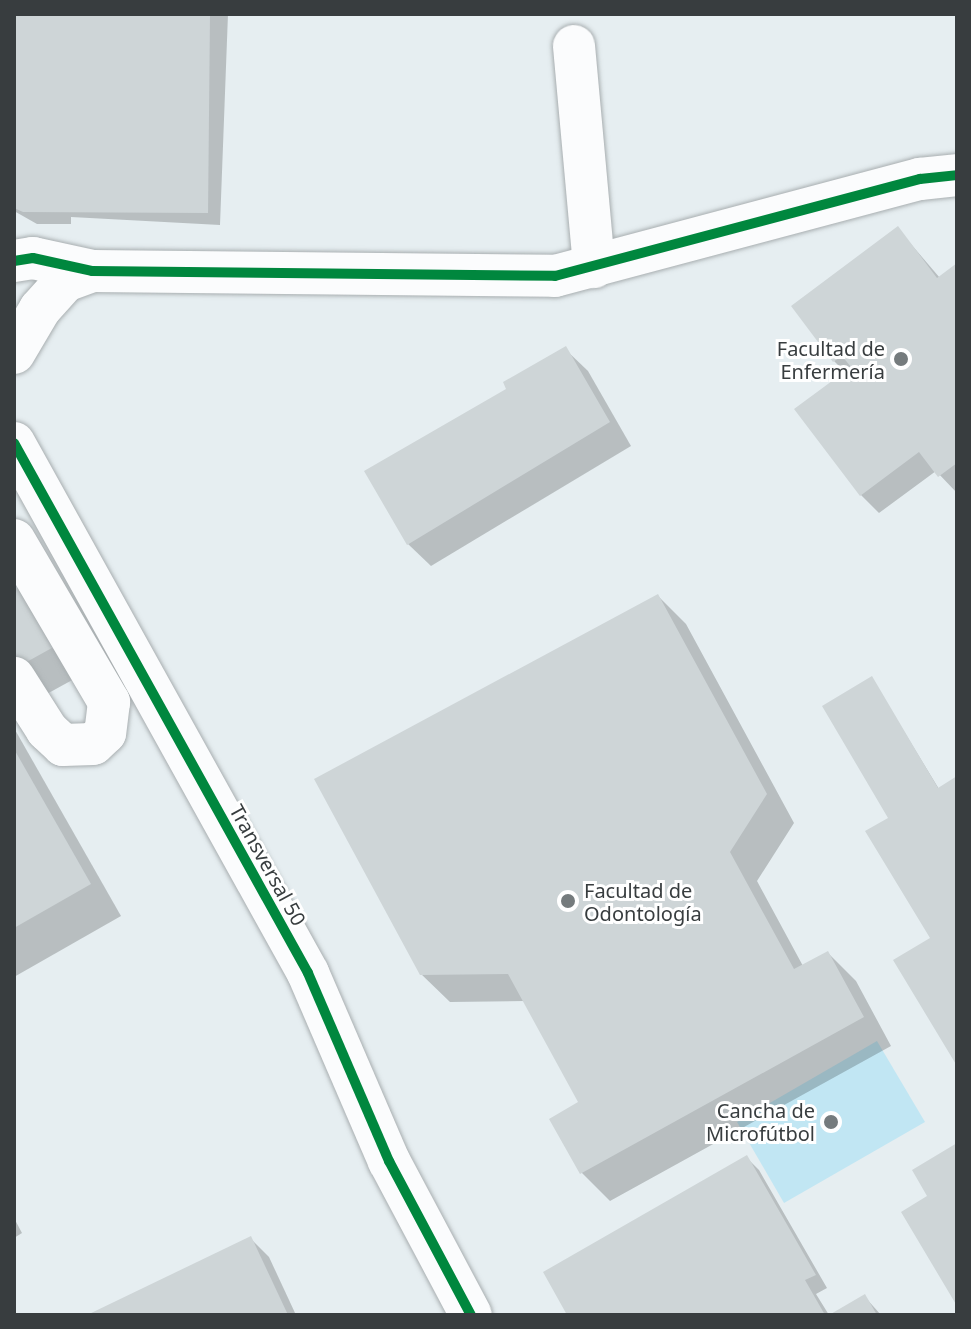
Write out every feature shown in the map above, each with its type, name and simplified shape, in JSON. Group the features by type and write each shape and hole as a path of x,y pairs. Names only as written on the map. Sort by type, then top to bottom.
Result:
{"street":[{"path":"574,46 594,267"},
{"path":"20,255 92,271 515,279 594,267 920,179 957,175"},
{"path":"14,353 40,309 65,281 92,271"},
{"name":"Transversal 50","path":"14,443 308,973 389,1161 471,1315"},
{"path":"14,540 109,702 105,733 93,744 63,745 47,730 14,678"}],"shaded area":[{"name":"Cancha de Microfútbol","path":"877,1041 925,1122 784,1203 737,1122"}],"building":[{"path":"14,14 210,14 208,213 23,212 14,208"},
{"name":"Facultad de Enfermería","path":"898,226 937,278 957,263 957,463 938,477 919,452 860,496 794,409 851,367 842,356 833,362 791,306"},
{"path":"566,346 610,422 407,545 364,471 506,389 503,382"},
{"path":"24,584 59,644 14,669 14,590"},
{"name":"Facultad de Odontología","path":"658,594 767,794 730,852 794,969 828,951 864,1017 580,1174 549,1119 578,1102 508,974 420,975 314,779"},
{"path":"872,676 938,788 957,776 957,1066 893,960 930,938 865,831 888,818 822,706"},
{"path":"14,749 91,884 14,928"},
{"path":"957,1143 957,1306 901,1212 927,1196 912,1170"},
{"path":"747,1155 816,1275 805,1280 825,1315 567,1315 543,1272"},
{"path":"251,1236 288,1315 87,1315"},
{"path":"865,1294 877,1315 829,1315"}],"cycle path":[{"path":"14,261 33,258 92,271 555,276 920,179 957,175"},
{"path":"14,443 308,973 389,1161 471,1315"}],"place":[{"name":"Facultad de Enfermería","path":"901,359"},
{"name":"Facultad de Odontología","path":"568,901"},
{"name":"Cancha de Microfútbol","path":"831,1122"}]}
